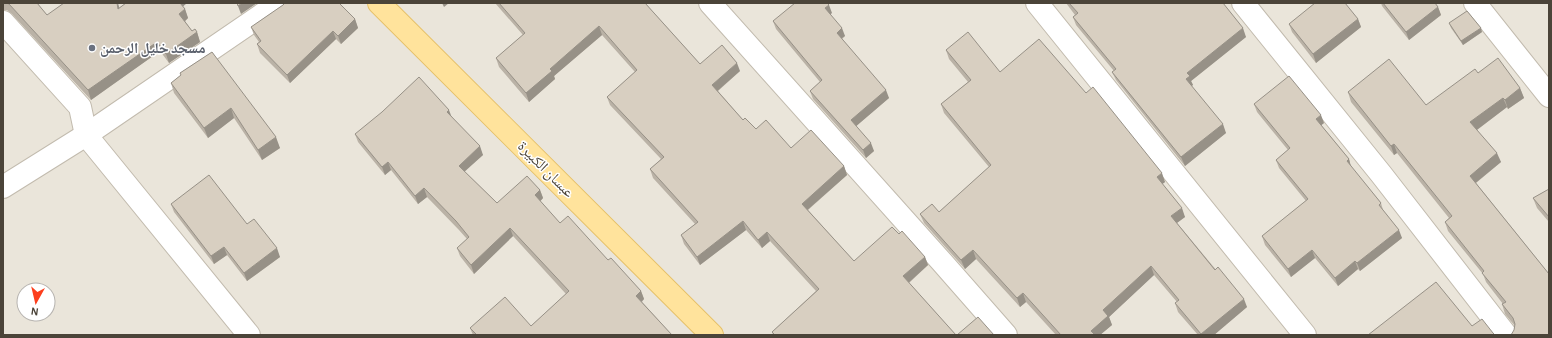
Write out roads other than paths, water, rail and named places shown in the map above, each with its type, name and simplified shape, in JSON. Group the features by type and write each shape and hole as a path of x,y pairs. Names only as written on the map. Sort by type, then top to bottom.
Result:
{"main road":[{"name":"عبسان الكبيرة","path":"379,3 712,335"}],"street":[{"path":"3,187 86,135 279,3"},
{"path":"710,3 942,261 1006,335"},
{"path":"1037,3 1305,335"},
{"path":"1244,3 1381,174 1506,335"},
{"path":"1475,3 1549,96"},
{"path":"3,22 80,107 86,135 249,335"}],"place":[{"name":"مسجد خليل الرحمن","path":"92,48"}]}
